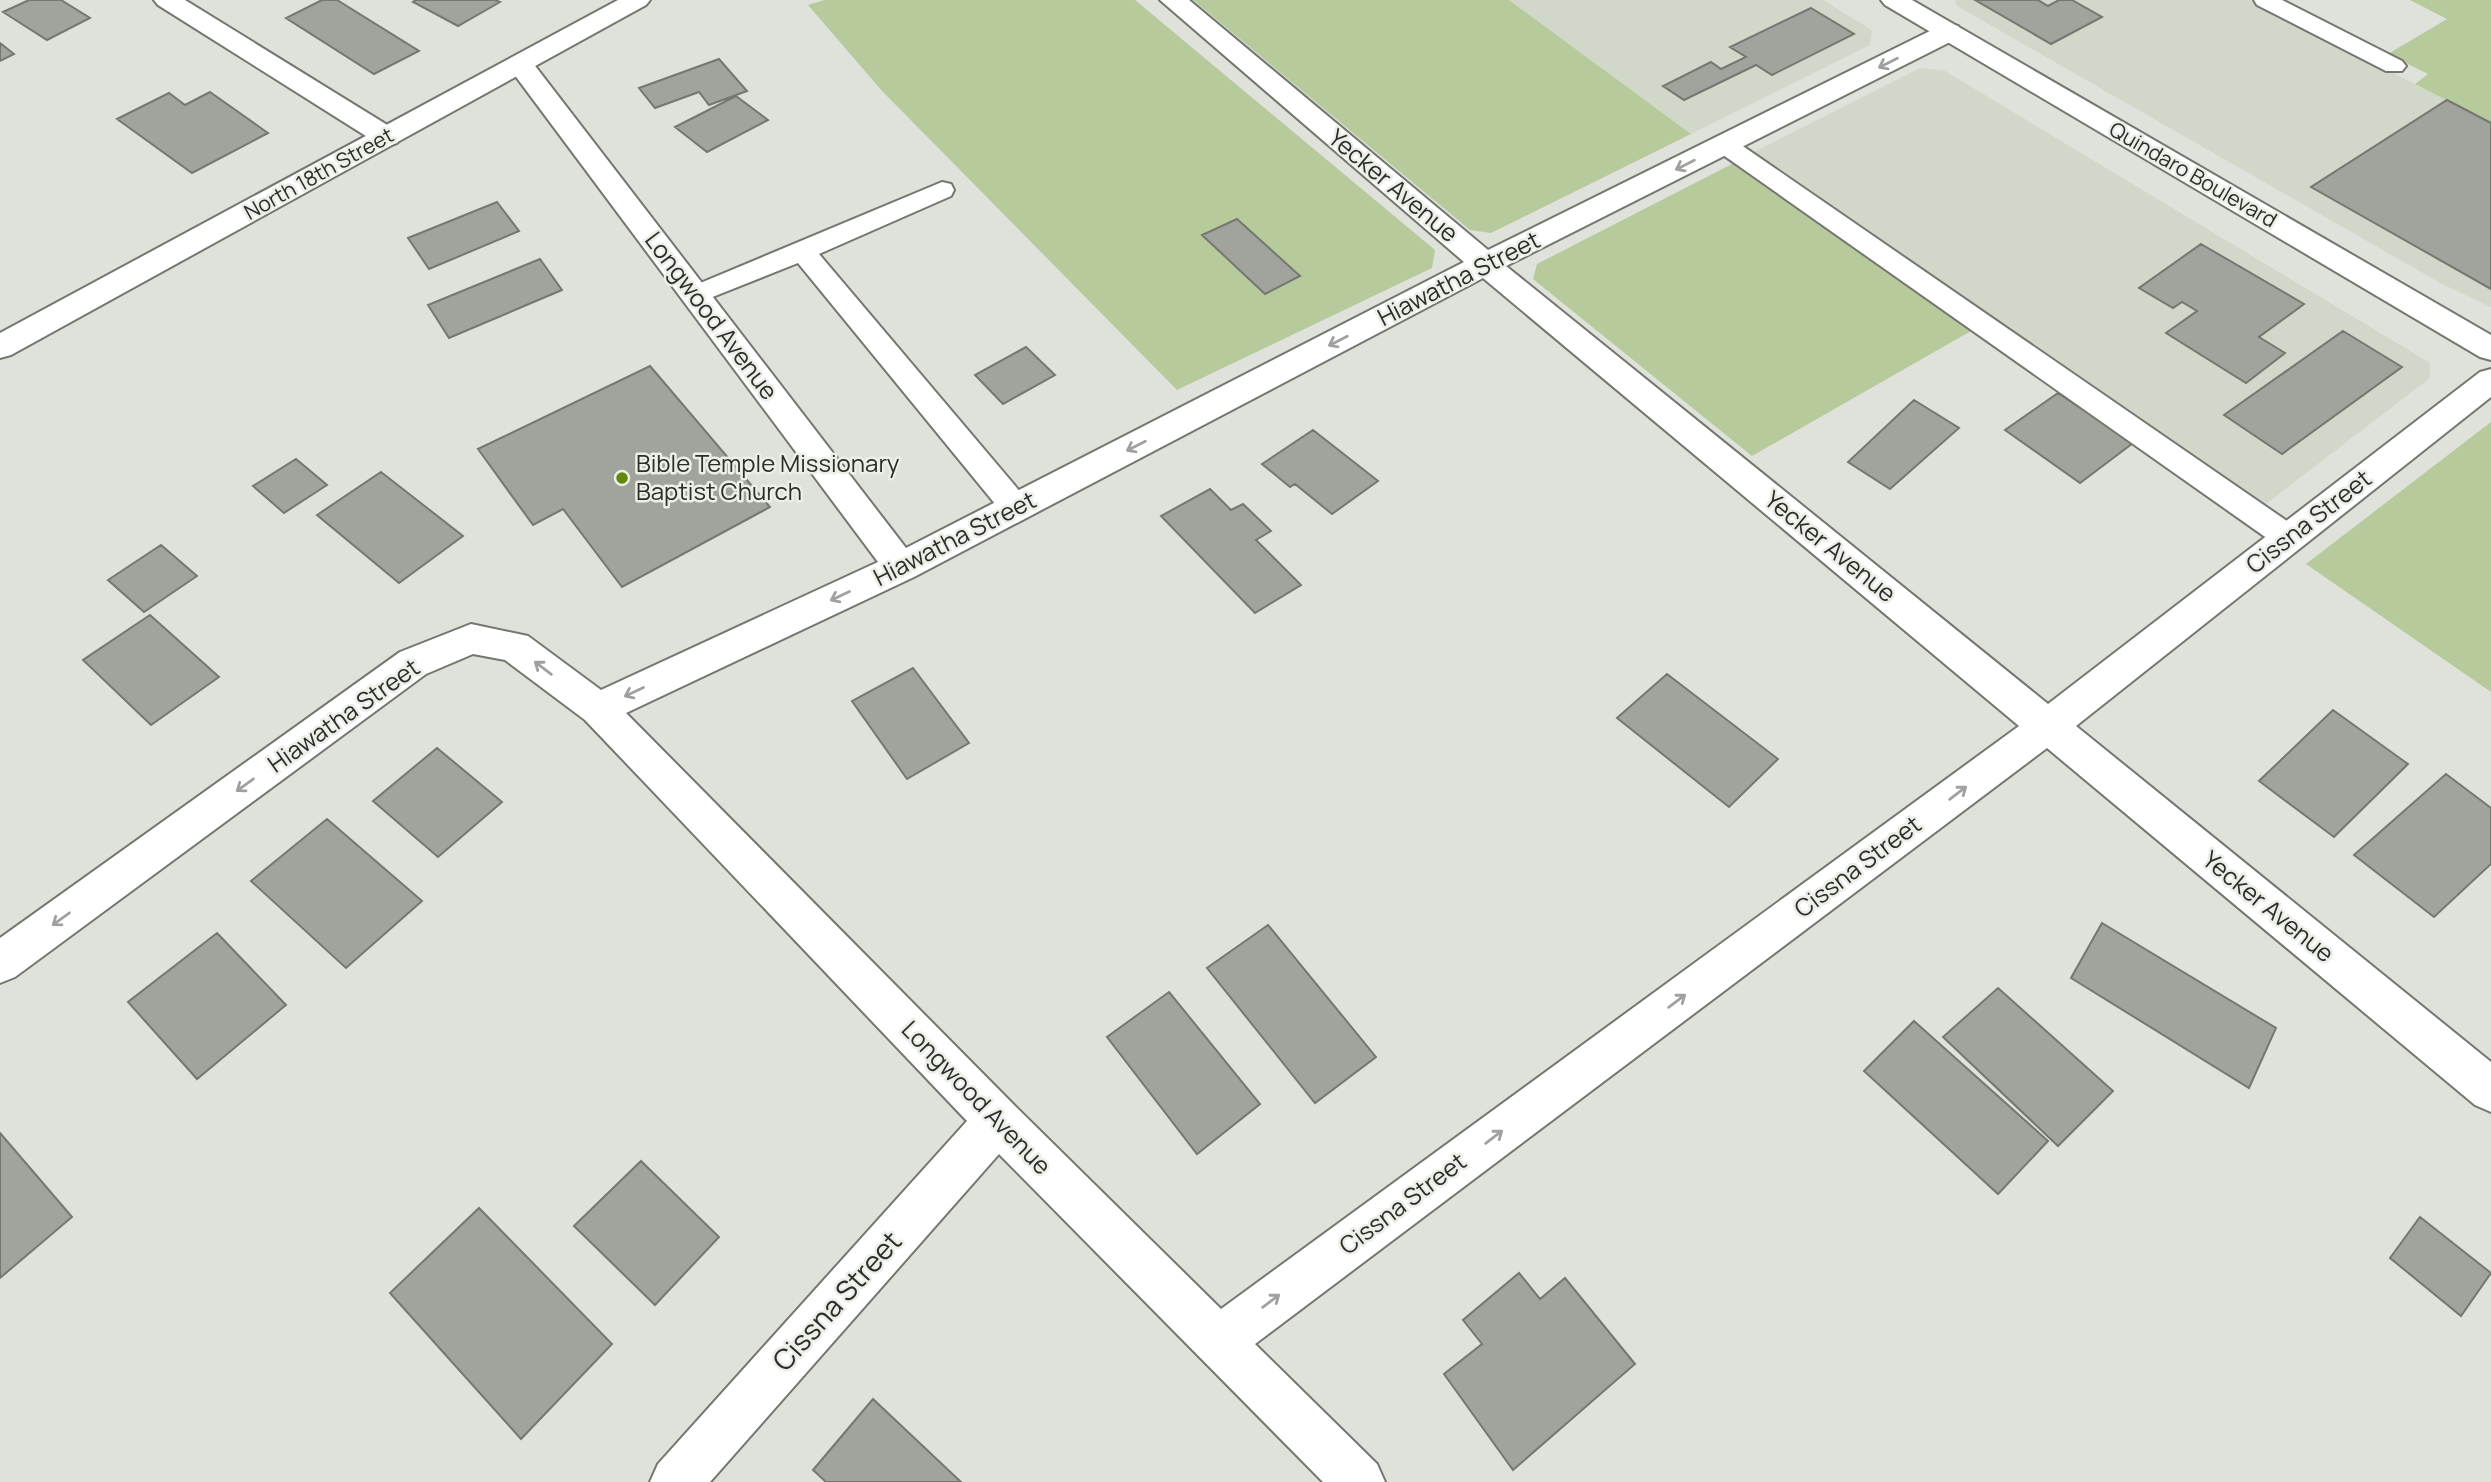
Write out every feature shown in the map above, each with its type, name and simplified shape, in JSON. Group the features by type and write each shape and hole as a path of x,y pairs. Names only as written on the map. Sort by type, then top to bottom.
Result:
{"street":[{"path":"167,0 387,138"},
{"name":"North 18th Street","path":"0,347 637,0"},
{"name":"Yecker Avenue","path":"1172,0 1485,264 2491,1090"},
{"name":"Quindaro Boulevard","path":"1894,0 2491,349"},
{"name":"Hiawatha Street","path":"0,963 413,663 471,639 515,647 598,709 901,567 1485,264 1950,32"},
{"name":"Longwood Avenue","path":"520,65 901,567"},
{"name":"Cissna Street","path":"1217,1342 2048,726 2491,380"},
{"name":"Longwood Avenue","path":"598,709 998,1121 1359,1482"},
{"name":"Cissna Street","path":"676,1482 998,1121"}],"lane":[{"path":"2265,0 2394,66"},
{"path":"1725,145 2290,538"},
{"path":"695,295 942,190"},
{"path":"802,251 1016,508"}],"shaded area":[{"path":"1509,0 1823,0 1872,30 1870,45 1691,134"},
{"path":"1955,0 2251,0 2491,123 2491,307 2442,284 1957,6"},
{"path":"1920,68 1945,71 2430,363 2430,378 2262,507 1752,153"}],"green space":[{"path":"824,0 1135,0 1435,250 1432,268 1177,390 883,92 808,5"},
{"path":"1193,0 1509,0 1691,134 1491,233 1470,230"},
{"path":"2410,0 2491,0 2491,123 2415,84 2428,74 2388,54 2447,19"},
{"path":"1732,164 1971,331 1752,456 1533,279 1537,264"},
{"path":"2491,422 2491,692 2306,564"}],"building":[{"path":"29,0 61,0 90,18 47,40 3,12"},
{"path":"322,0 337,0 419,51 374,74 286,18"},
{"path":"1975,0 2038,0 2048,6 2059,0 2072,0 2102,17 2051,44"},
{"path":"413,2 500,2 458,26"},
{"path":"1811,8 1854,34 1772,75 1756,65 1684,100 1663,86 1711,62 1721,69 1746,57 1730,47"},
{"path":"0,43 14,54 0,61"},
{"path":"719,59 747,91 709,105 699,92 655,108 639,88"},
{"path":"210,92 268,133 192,173 117,119 169,93 185,105"},
{"path":"736,96 768,120 707,152 675,127"},
{"path":"2447,100 2491,123 2491,289 2311,187"},
{"path":"497,202 519,231 429,269 408,238"},
{"path":"1237,219 1300,276 1265,294 1202,235"},
{"path":"2201,244 2304,304 2259,337 2285,353 2246,383 2166,333 2197,311 2182,302 2173,308 2139,288"},
{"path":"540,259 562,290 449,338 428,305"},
{"path":"2343,331 2402,367 2282,454 2224,415"},
{"path":"1026,347 1055,375 1003,404 975,375"},
{"name":"Bible Temple Missionary Baptist Church","path":"650,366 770,507 622,587 563,509 533,525 478,449"},
{"path":"2058,393 2133,443 2080,483 2005,430"},
{"path":"1914,400 1959,428 1890,489 1848,462"},
{"path":"1313,430 1378,481 1332,514 1295,484 1290,487 1262,464"},
{"path":"296,459 327,485 284,513 253,486"},
{"path":"381,472 463,536 399,583 317,515"},
{"path":"1210,489 1231,510 1243,504 1271,531 1256,540 1301,585 1255,613 1161,516"},
{"path":"161,545 197,576 144,612 108,580"},
{"path":"150,615 219,677 151,725 83,660"},
{"path":"913,668 969,743 907,779 852,701"},
{"path":"1667,674 1778,759 1729,807 1617,718"},
{"path":"2333,710 2408,764 2334,837 2259,781"},
{"path":"437,748 502,802 438,857 373,801"},
{"path":"2446,774 2491,808 2491,864 2434,917 2354,855"},
{"path":"327,819 422,901 346,968 251,881"},
{"path":"2102,923 2276,1028 2249,1088 2071,978"},
{"path":"1268,925 1376,1057 1315,1103 1207,968"},
{"path":"217,933 286,1005 197,1079 128,1002"},
{"path":"1998,988 2113,1091 2058,1146 1943,1037"},
{"path":"1169,992 1260,1104 1197,1154 1107,1037"},
{"path":"1914,1021 2048,1141 1998,1194 1864,1071"},
{"path":"0,1133 72,1217 0,1278"},
{"path":"641,1161 719,1237 655,1305 574,1226"},
{"path":"479,1208 612,1344 521,1439 390,1293"},
{"path":"2420,1217 2491,1273 2461,1316 2390,1258"},
{"path":"1519,1273 1540,1299 1565,1278 1635,1364 1513,1470 1444,1374 1482,1344 1463,1320"},
{"path":"873,1399 961,1482 826,1482 813,1470"}],"place":[{"name":"Bible Temple Missionary Baptist Church","path":"622,478"}]}
